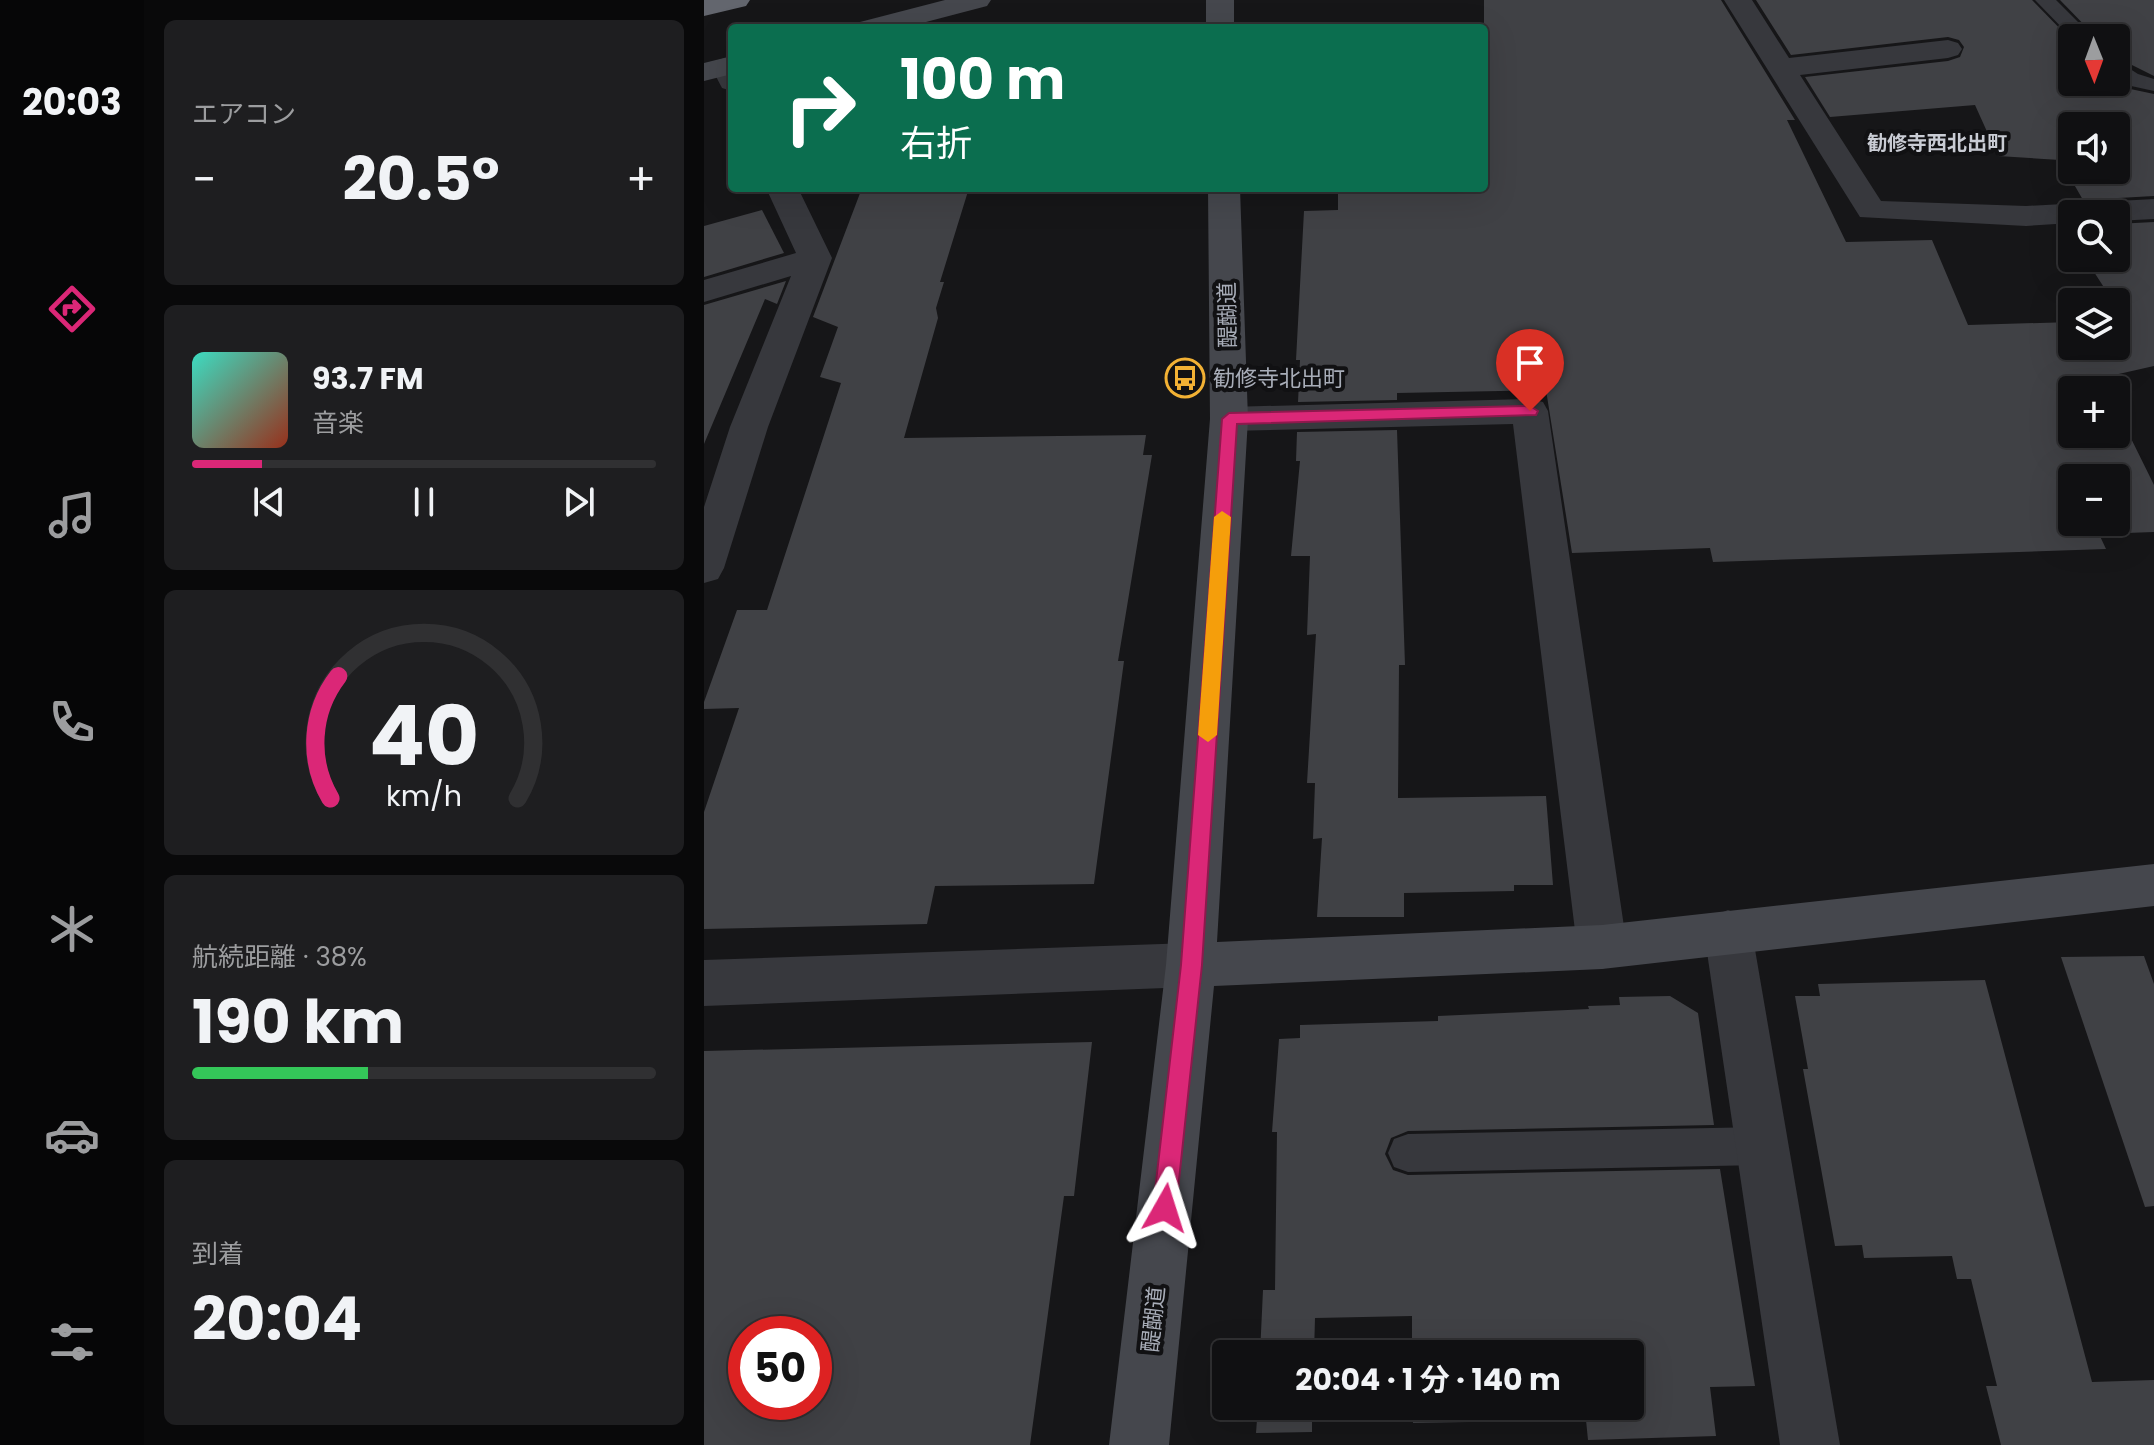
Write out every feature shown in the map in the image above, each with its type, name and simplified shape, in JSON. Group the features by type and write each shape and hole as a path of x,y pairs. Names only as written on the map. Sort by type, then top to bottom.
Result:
{"highway":[{"path":"704,8 736,0"}],"main road":[{"path":"901,24 977,0"},
{"path":"1220,0 1220,24"},
{"name":"醍醐道","path":"1139,1445 1191,965 1229,419 1224,192"},
{"path":"1191,965 1602,947 2154,885"}],"street":[{"path":"1738,0 1871,210 2026,216 2154,209"},
{"path":"1782,68 1948,49"},
{"path":"704,568 749,427 815,258 784,192"},
{"path":"704,291 815,258"},
{"path":"1229,419 1530,411 1602,947"},
{"path":"1728,932 1810,1445"},
{"path":"704,983 1191,965"}],"lane":[{"path":"2045,0 2070,24"},
{"path":"2130,79 2154,85"},
{"path":"1408,1153 1762,1146"}],"building":[{"path":"1484,0 1721,0 1795,120 1787,120 1846,242 1932,240 1968,325 2058,322 2058,360 2130,360 2130,288 2104,288 2094,272 2130,272 2130,223 2154,222 2154,366 2110,376 2058,376 2058,448 2130,448 2130,436 2154,485 2154,532 2130,533 2130,464 2058,464 2058,536 2100,536 2106,549 1713,562 1710,548 1572,553 1546,390 1397,393 1397,400 1298,402 1300,360 1296,360 1304,211 1338,210 1338,192 1488,192 1488,24 1484,24"},
{"path":"1756,0 2032,0 2058,27 2058,96 2130,96 2130,89 2154,94 2154,196 2083,200 2074,184 2130,184 2130,112 2058,112 2058,160 1998,156 1975,105 1830,117 1805,77 1948,61 1960,57 1964,47 1959,40 1948,37 1791,55"},
{"path":"2060,0 2154,0 2154,76 2130,64 2130,24 2083,24"},
{"path":"860,192 968,192 940,282 944,282 936,308 938,318 904,438 1146,435 1143,455 1152,455 1118,661 1124,661 1094,884 935,886 927,924 704,929 704,812 739,708 704,709 704,702 737,610 767,610 841,383 820,377 838,327 813,317"},
{"path":"762,210 784,253 704,277 704,226"},
{"path":"786,281 777,304 765,299 704,444 704,305"},
{"path":"1397,430 1405,665 1399,665 1398,798 1546,796 1553,885 1514,885 1514,891 1404,893 1404,917 1317,917 1322,838 1313,839 1315,783 1307,783 1316,634 1307,635 1310,556 1291,556 1300,461 1296,461 1297,432"},
{"path":"2144,956 2154,984 2154,1206 2145,1207 2061,957"},
{"path":"1985,980 2092,1382 2154,1380 2154,1445 2001,1445 1986,1386 1997,1386 1971,1279 1957,1279 1952,1256 1864,1258 1862,1245 1835,1246 1803,1069 1808,1069 1795,996 1820,996 1818,984"},
{"path":"1670,996 1698,1013 1714,1125 1408,1131 1391,1138 1385,1154 1393,1170 1408,1175 1720,1169 1755,1386 1710,1387 1716,1436 1588,1440 1586,1420 1644,1420 1644,1340 1412,1340 1412,1316 1315,1318 1314,1340 1261,1340 1263,1290 1275,1290 1277,1132 1272,1132 1279,1039 1300,1038 1300,1025 1438,1021 1438,1016 1589,1009 1588,1006 1620,1005 1619,997"},
{"path":"1092,1042 1074,1196 1064,1196 1030,1445 704,1445 704,1051"},
{"path":"1257,1420 1312,1420 1312,1432 1256,1433"},
{"path":"1413,1420 1586,1420 1413,1423"}],"slow traffic":[{"path":"1208,735 1222,517"}],"place":[{"name":"勧修寺北出町","path":"1185,378"}],"district":[{"name":"勧修寺西北出町","path":"1937,143"}],"route":[{"path":"1165,1208 1191,965 1229,419 1530,411"}]}
